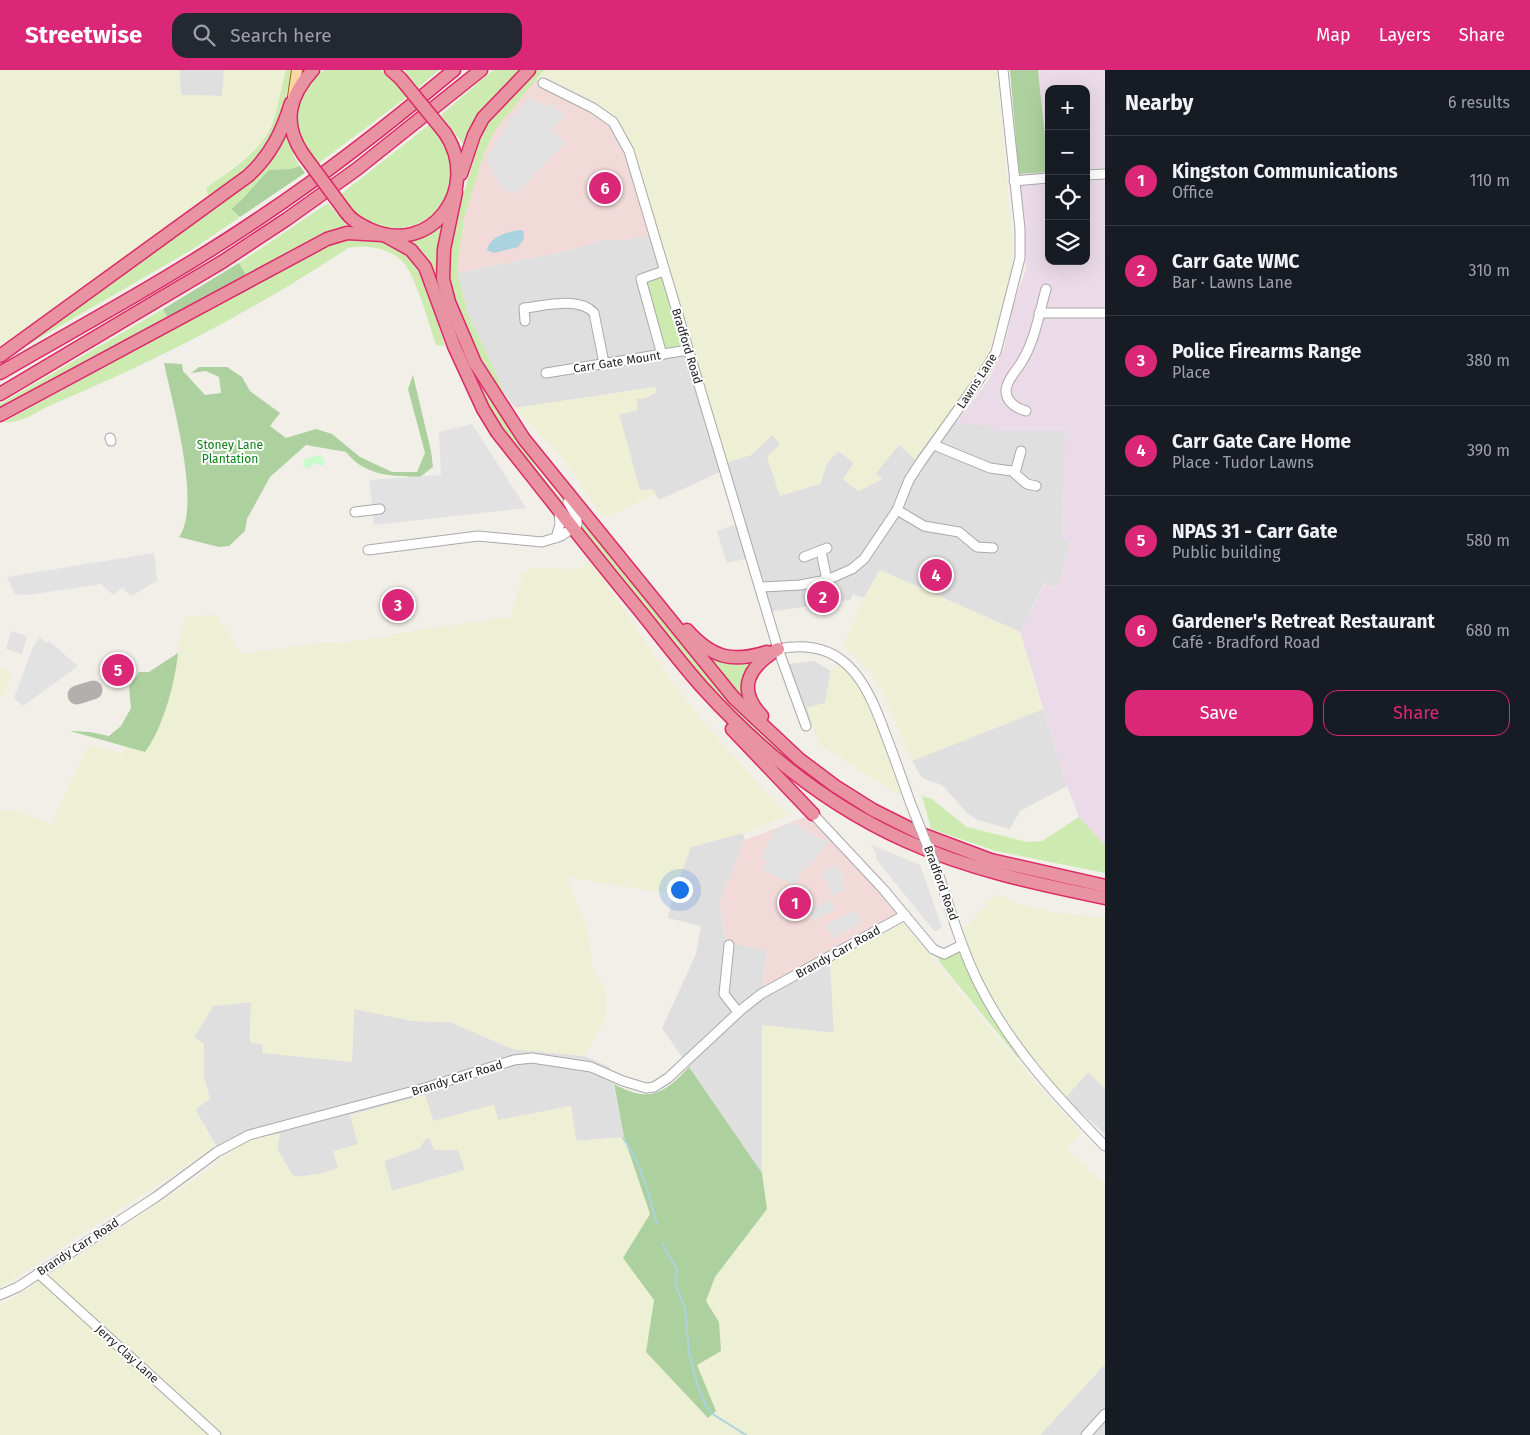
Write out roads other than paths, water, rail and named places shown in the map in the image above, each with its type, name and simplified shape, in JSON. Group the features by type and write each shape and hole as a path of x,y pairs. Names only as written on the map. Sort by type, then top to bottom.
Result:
{"highway":[{"path":"0,356 248,176 265,159 275,145 292,102 313,70"},
{"path":"0,415 327,239 347,233 409,235 426,229 440,218 457,188 456,155 445,133 401,79 391,70"},
{"path":"0,373 204,254 265,215 420,98 454,70"},
{"path":"0,394 222,262 287,219 357,169 481,70"},
{"path":"529,70 483,118 474,135 457,188 443,258 443,279 446,296 475,363 498,402 540,461 714,675 759,723 799,759 874,810 919,833 973,854 1037,872 1105,886"},
{"path":"292,102 292,132 303,154 345,211 357,222 411,250 421,262 454,346 483,409 497,432 701,686 748,734 793,773 866,822 906,841 988,871 1105,898"},
{"path":"660,608 683,626 696,640 716,654 742,658 778,649"},
{"path":"778,649 757,663 750,674 749,694 755,709 787,741 874,810"},
{"path":"701,686 723,720 813,814"}],"main road":[{"path":"292,102 297,70"}],"street":[{"name":"Lawns Lane","path":"761,587 800,585 827,580 852,569 864,560 897,510 909,480 996,352 1020,258 1020,229 1003,70"},
{"name":"Bradford Road","path":"544,83 593,108 613,122 629,151 778,649 806,726"},
{"path":"1090,175 1105,174"},
{"path":"1014,181 1045,178"},
{"path":"662,355 641,279 664,271"},
{"path":"1026,411 1010,402 1006,390 1028,350 1046,290"},
{"path":"525,322 524,308 579,304 589,307 594,313 604,363"},
{"path":"1039,313 1105,312"},
{"name":"Carr Gate Mount","path":"546,373 688,350"},
{"path":"934,445 990,468 1007,469 1015,473 1027,484 1036,486"},
{"path":"1015,473 1022,451"},
{"path":"368,550 478,536 542,542 556,538 577,525 573,509 548,478 540,461"},
{"path":"355,512 380,509"},
{"path":"556,538 560,524 558,509"},
{"path":"897,510 924,526 959,532 976,551 993,548"},
{"path":"804,557 824,550 827,580"},
{"name":"Bradford Road","path":"778,649 795,646 827,651 848,664 858,675 874,704 937,870 962,945 979,985 1000,1022 1062,1102 1105,1146"},
{"path":"813,814 939,953 948,952 962,945"},
{"name":"Brandy Carr Road","path":"0,1295 38,1273 156,1197 217,1152 249,1134 425,1088 485,1068 532,1058 591,1067 636,1086 654,1087 680,1068 738,1012 761,994 905,915"},
{"path":"729,945 724,994 738,1012"},
{"name":"Jerry Clay Lane","path":"38,1273 216,1435"},
{"path":"1086,1435 1105,1414"}],"water":[{"path":"523,230 524,239 518,247 494,253 487,250 496,237 512,231"}],"waterway":[{"path":"623,1138 640,1168 657,1224"},
{"path":"662,1243 677,1270 675,1283 685,1308 689,1353 698,1387 706,1406 711,1413 746,1435"}],"place":[{"name":"Gardener's Retreat Restaurant","path":"605,188"},
{"name":"Carr Gate Care Home","path":"936,575"},
{"name":"Carr Gate WMC","path":"823,597"},
{"name":"Police Firearms Range","path":"398,605"},
{"name":"NPAS 31 - Carr Gate","path":"118,670"},
{"name":"Kingston Communications","path":"795,903"}],"park label":[{"name":"Stoney Lane Plantation","path":"230,452"}]}
